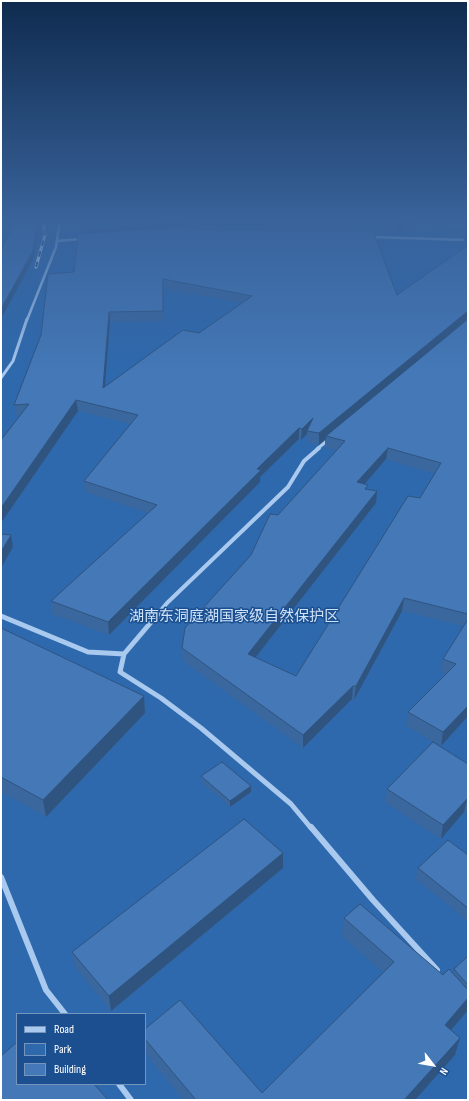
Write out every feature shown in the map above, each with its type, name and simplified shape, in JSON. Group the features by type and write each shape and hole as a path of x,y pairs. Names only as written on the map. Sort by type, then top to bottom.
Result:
{"street":[{"path":"1,378 13,361 33,302 46,270"},
{"path":"333,436 304,461 288,487 167,603 124,654 120,672 161,698 201,728 290,804 373,900 442,976"},
{"path":"1,616 88,652 124,654"},
{"path":"1,877 46,990 63,1013"},
{"path":"120,1085 131,1100"}],"green space":[{"name":"湖南东洞庭湖国家级自然保护区","path":"1,270 468,270 468,1100 1,1100"}],"building":[{"path":"1,270 22,270 1,309"},
{"path":"74,270 388,270 397,295 432,270 468,270 468,311 319,433 307,431 313,418 302,429 299,428 257,469 261,470 108,622 51,601 157,505 84,481 138,415 76,400 1,508 1,440 29,404 14,405 41,335 48,274 74,272","holes":["163,279 252,296 199,333 183,330 103,388 109,312 163,311"]},
{"path":"468,319 468,614 404,598 356,686 353,686 303,735 182,648 185,628 251,555 270,514 278,515 345,441 326,436","holes":["388,448 441,463 420,498 408,496 296,676 248,654 377,491 365,489 368,485 357,482"]},
{"path":"1,534 11,535 1,552"},
{"path":"468,619 468,706 443,732 408,712 456,664 443,659"},
{"path":"1,628 144,696 43,800 1,777"},
{"path":"433,742 468,764 468,800 467,799 443,825 387,789"},
{"path":"222,762 251,786 230,801 201,776"},
{"path":"244,819 283,853 109,996 72,952"},
{"path":"448,840 468,855 468,908 418,868"},
{"path":"360,904 443,975 449,969 468,990 468,998 445,1025 460,1038 404,1100 196,1100 146,1040 146,1028 180,1000 262,1093 394,962 344,918"},
{"path":"468,956 468,985 454,969"},
{"path":"16,1043 16,1085 95,1085 108,1100 1,1100 1,1056"}]}
